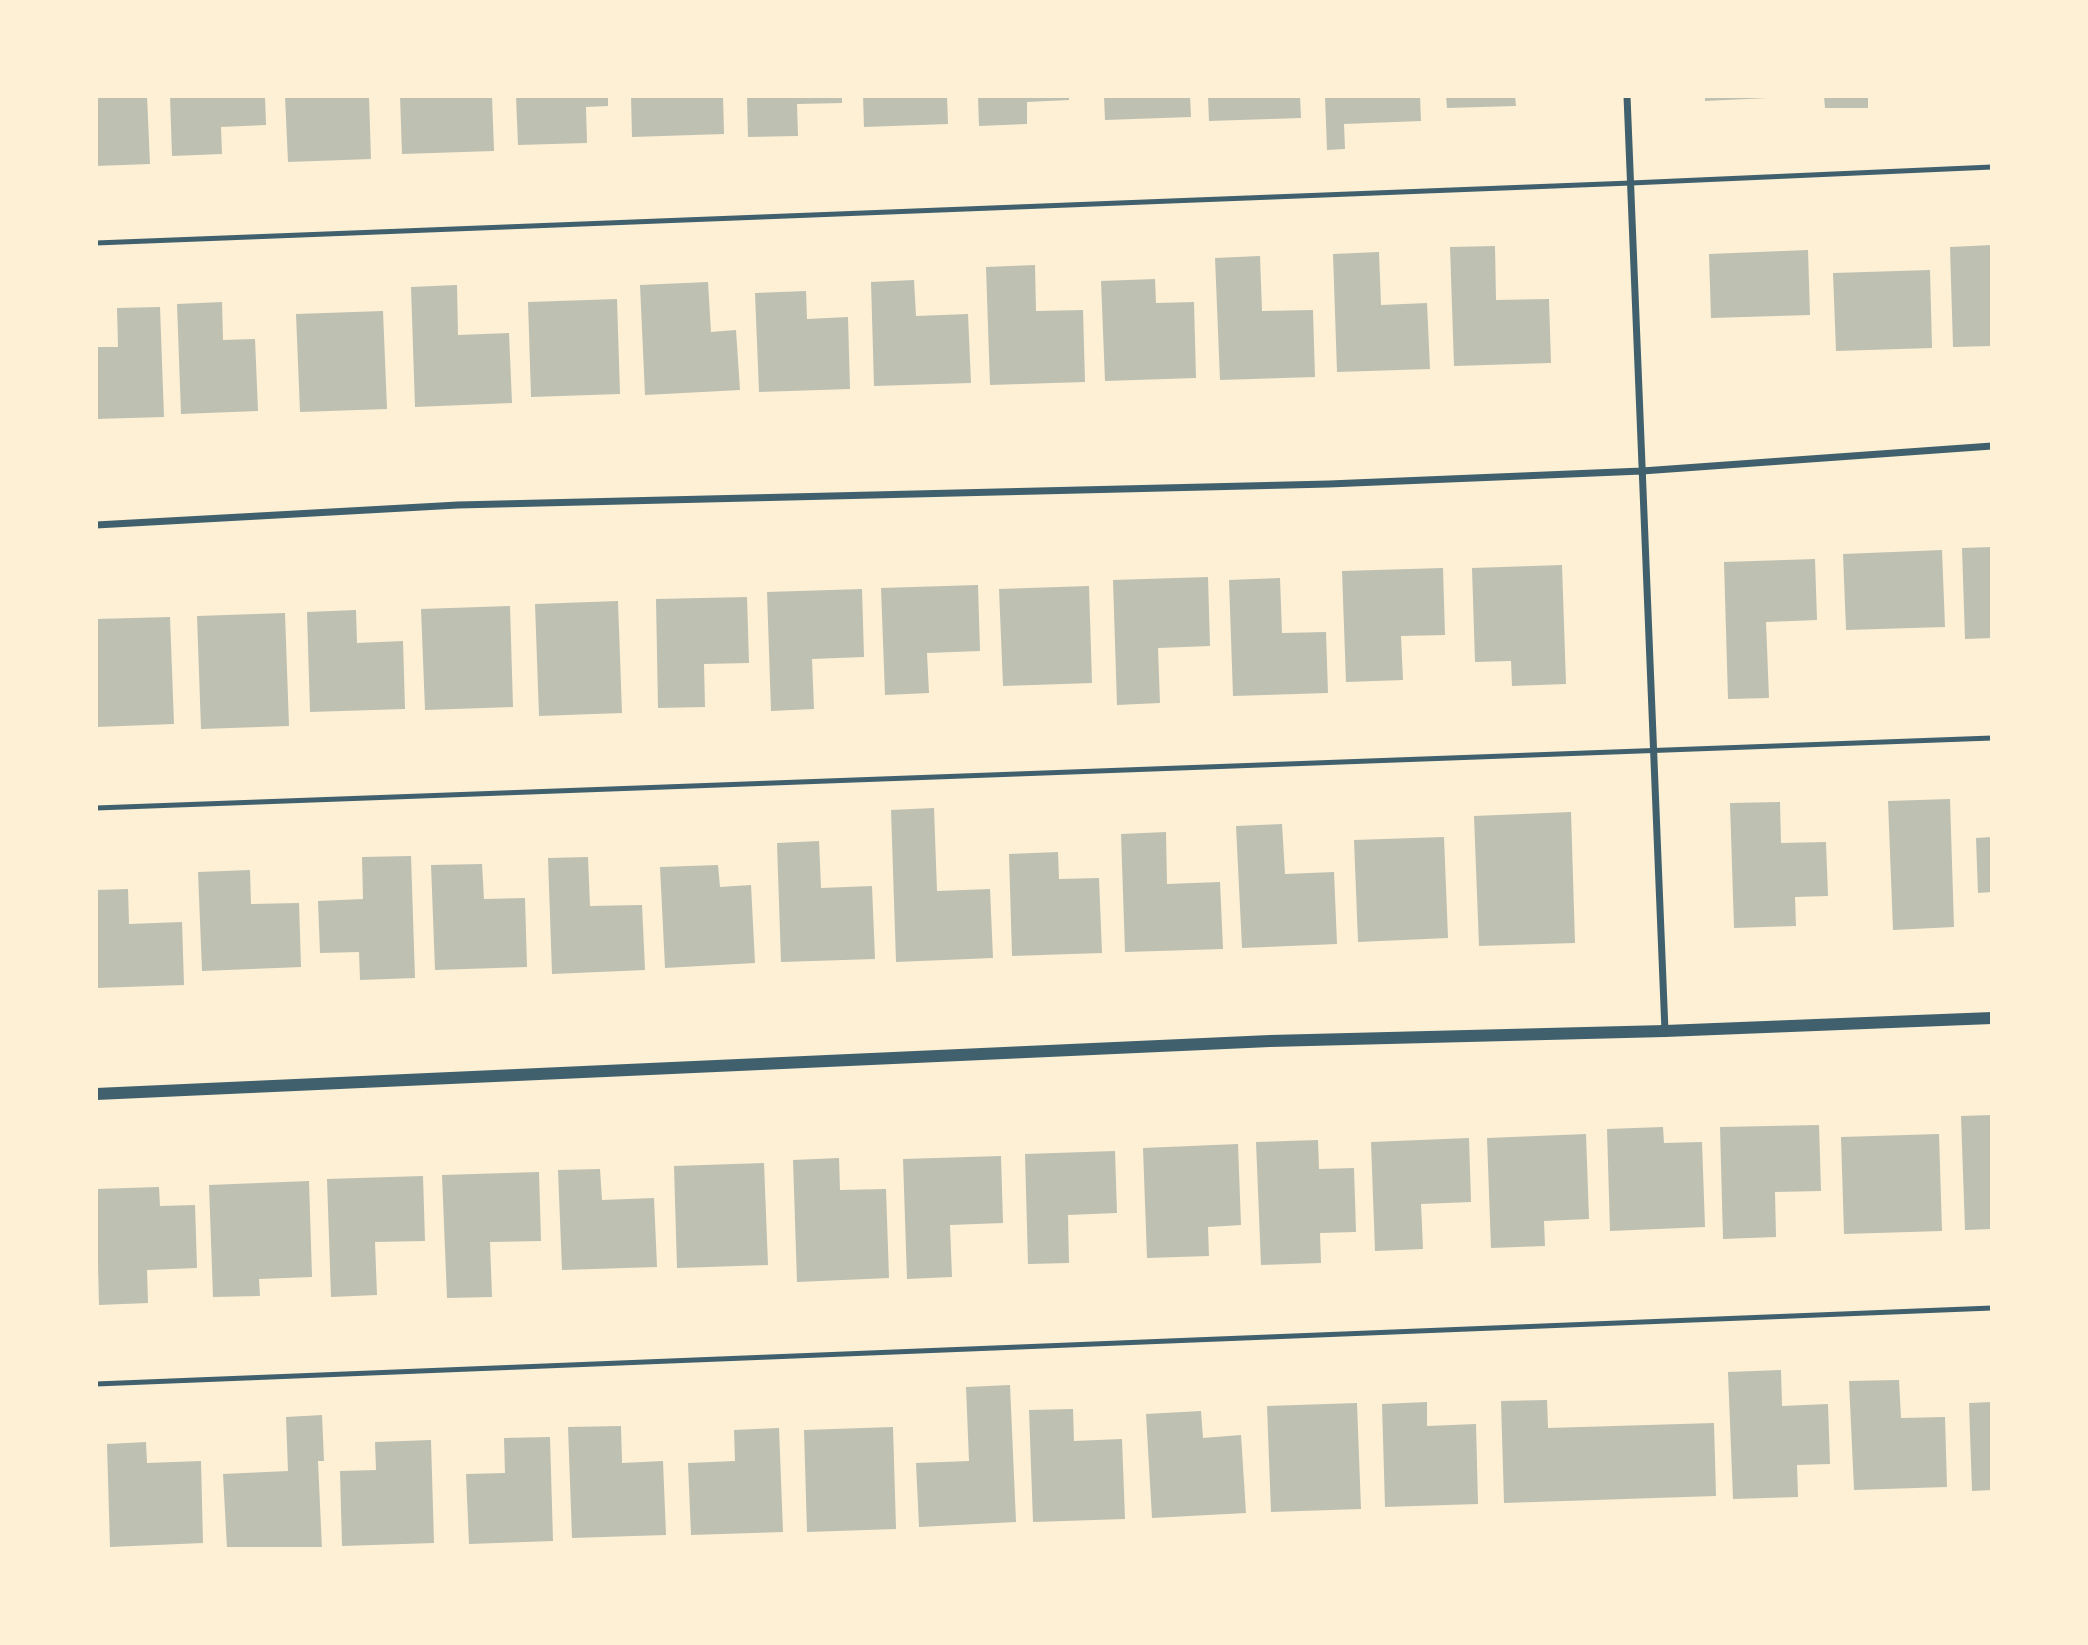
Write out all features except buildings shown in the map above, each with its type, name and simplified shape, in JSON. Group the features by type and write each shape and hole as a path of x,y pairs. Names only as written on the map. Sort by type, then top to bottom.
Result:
{"street":[{"path":"1627,96 1665,1031"},
{"path":"96,525 458,505 1329,484 1642,471 1992,446"},
{"path":"96,1094 1256,1042 1665,1031 1992,1018"}],"lane":[{"path":"96,243 1992,167"},
{"path":"96,808 1992,738"},
{"path":"96,1384 1992,1308"}]}
